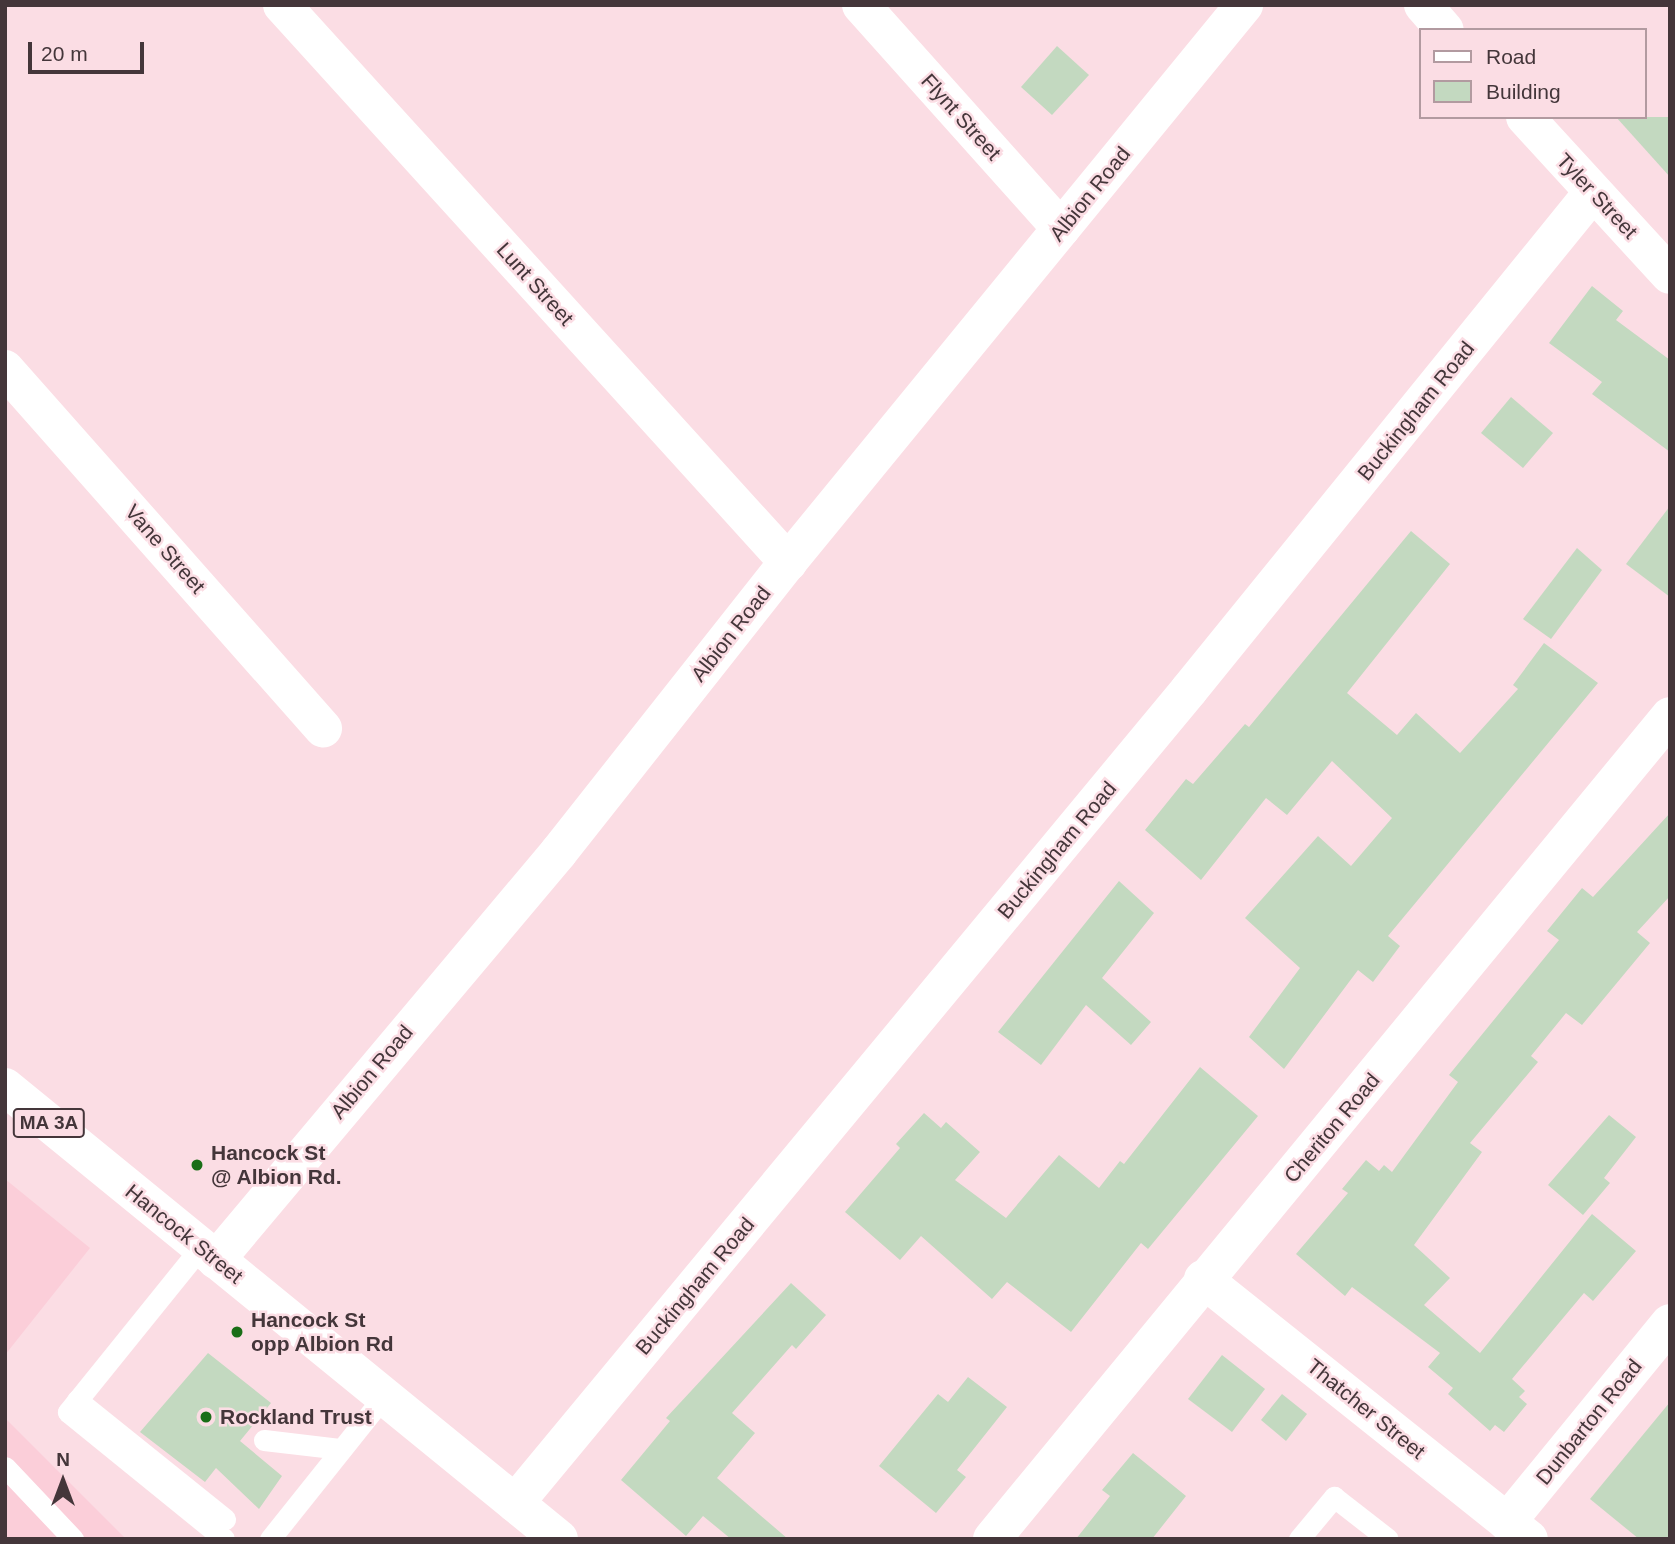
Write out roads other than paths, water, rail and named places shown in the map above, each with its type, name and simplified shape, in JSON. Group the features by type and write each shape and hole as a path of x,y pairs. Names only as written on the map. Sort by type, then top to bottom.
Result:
{"street":[{"name":"Lunt Street","path":"282,5 788,562"},
{"name":"Flynt Street","path":"861,5 1061,229"},
{"name":"Albion Road","path":"208,1253 558,853 788,562 1244,5"},
{"path":"1423,5 1444,28"},
{"name":"Tyler Street","path":"1527,119 1670,275"},
{"name":"Buckingham Road","path":"515,1503 1189,690 1593,192"},
{"name":"Vane Street","path":"5,369 323,729"},
{"name":"Cheriton Road","path":"992,1539 1203,1279 1389,1061 1670,716"},
{"name":"Hancock Street","path":"5,1087 559,1539"},
{"name":"Thatcher Street","path":"1203,1279 1518,1530"},
{"name":"Dunbarton Road","path":"1518,1530 1670,1323"}],"lane":[{"path":"208,1253 73,1406 225,1529"},
{"path":"270,1539 384,1396"},
{"path":"272,1445 341,1449"},
{"path":"5,1467 73,1539"},
{"path":"1299,1539 1334,1497 1388,1539"}],"place":[{"name":"Hancock St @ Albion Rd.","path":"197,1165"},
{"name":"Hancock St opp Albion Rd","path":"237,1332"},
{"name":"Rockland Trust","path":"206,1417"}]}
